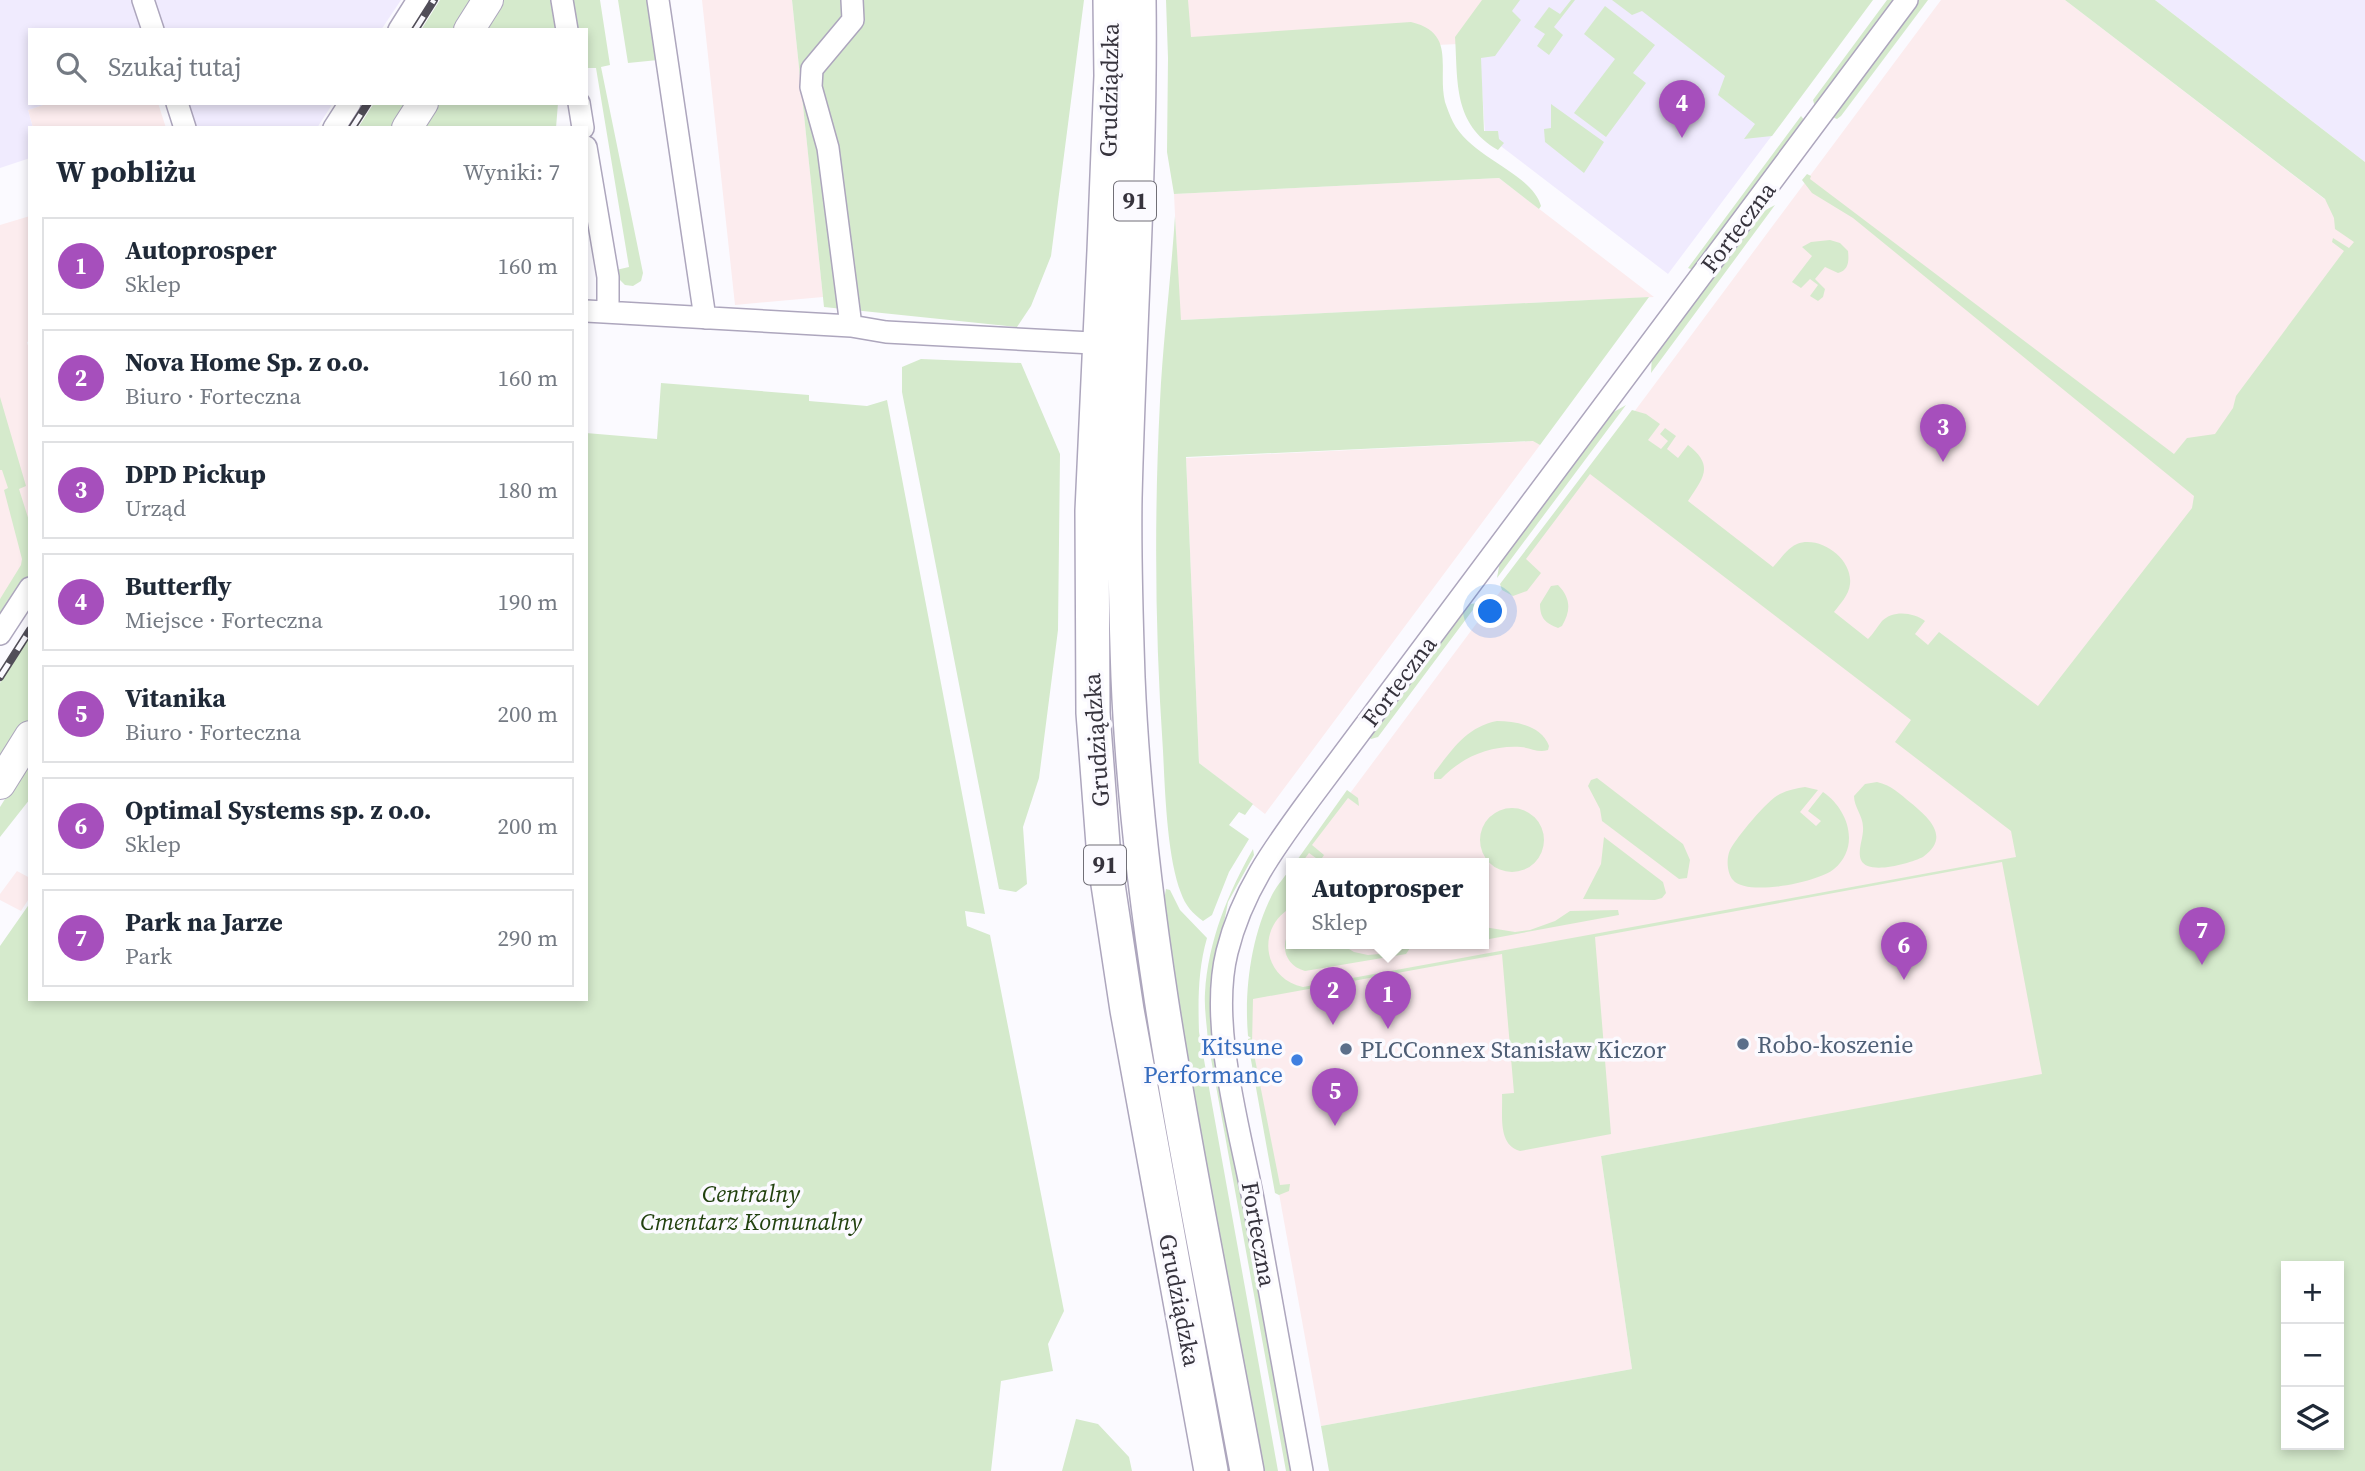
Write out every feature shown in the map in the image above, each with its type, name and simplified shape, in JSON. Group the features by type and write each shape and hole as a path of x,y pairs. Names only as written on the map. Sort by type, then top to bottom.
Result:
{"main road":[{"name":"Grudziądzka","path":"1111,0 1115,344 1125,503 1128,665 1141,860 1159,990 1247,1471"},
{"name":"Grudziądzka","path":"1139,0 1140,90 1115,344 1092,511 1093,713 1104,858 1127,1010 1211,1471"}],"street":[{"path":"143,0 152,28"},
{"path":"400,28 418,0"},
{"path":"470,28 488,0"},
{"path":"562,0 567,28"},
{"path":"658,0 705,318"},
{"path":"851,326 828,148 811,87 812,69 853,20 852,0"},
{"name":"Forteczna","path":"1302,1471 1226,1056 1223,981 1227,954 1241,909 1266,860 1310,799 1907,0"},
{"path":"178,105 185,126"},
{"path":"335,126 349,105"},
{"path":"408,126 421,105"},
{"path":"579,105 583,126"},
{"path":"588,159 608,277 608,311"},
{"path":"588,312 608,311 851,326 886,332 1115,344"},
{"path":"0,634 28,592"},
{"path":"0,783 28,739"}],"shaded area":[{"path":"0,0 401,0 382,28 28,28 28,105 43,105 28,110 32,126 28,126 28,159 0,168"},
{"path":"702,0 792,0 823,297 735,305"},
{"path":"1168,0 1511,0 1479,43 1168,58"},
{"path":"1511,0 1633,0 1785,118 1668,274 1485,134 1479,43"},
{"path":"1941,0 2065,0 2365,230 2058,1072 1601,1156 1632,1369 1321,1426 1252,1044 1252,999 1267,929 1286,886 1286,949 1489,949 1489,858 1302,858"},
{"path":"2155,0 2365,0 2365,162"},
{"path":"43,105 159,105 165,126 32,126 28,110"},
{"path":"173,105 332,105 318,126 188,126"},
{"path":"1499,178 1654,297 1180,320 1174,194"},
{"path":"28,217 28,563 0,599 0,225"},
{"path":"1534,441 1540,445 1265,814 1199,763 1186,458"},
{"path":"17,871 28,877 28,900 21,911 0,900 0,894"}],"green space":[{"path":"440,0 475,0 458,28 422,28"},
{"path":"500,0 551,0 556,28 482,28"},
{"path":"572,0 600,0 610,65 601,67 643,273 641,281 633,286 625,285 618,278 616,270 629,267 596,68 588,68 588,28 577,28"},
{"path":"618,0 649,0 658,60 628,63"},
{"path":"792,0 841,0 844,18 861,0 1084,0 1051,256 1031,306 1017,327 824,307"},
{"path":"1166,0 1188,0 1191,37 1411,22 1425,27 1435,34 1440,43 1445,102 1453,122 1473,146 1526,184 1541,206 1539,209 1499,178 1174,194 1167,152"},
{"path":"1482,0 1520,0 1512,11 1521,20 1495,56 1481,58 1484,131 1498,131 1499,139 1504,143 1498,150 1483,140 1473,128 1465,115 1458,86 1455,37"},
{"path":"1571,0 1575,0 1554,27 1563,35 1549,55 1537,46 1545,34 1534,27 1549,7 1560,14"},
{"path":"1612,0 1873,0 1772,136 1744,139 1755,124 1718,95 1725,76 1642,11 1632,15"},
{"path":"1887,0 1895,0 1815,107 1813,100"},
{"path":"1919,0 1928,0 1841,116 1837,119 1832,117"},
{"path":"2065,0 2155,0 2365,162 2365,1471 1329,1471 1321,1426 1632,1369 1601,1156 2042,1074 2002,862 1595,937 1611,1134 1520,1151 1508,1142 1503,1128 1502,1094 1514,1093 1502,954 1253,999 1252,1044 1280,1185 1290,1184 1289,1191 1279,1195 1275,1193 1249,1049 1248,1039 1251,1038 1248,1036 1247,1000 1259,927 1273,893 1286,875 1286,912 1273,927 1269,951 1279,974 1289,982 1303,987 2016,857 2011,831 1895,742 1911,720 1590,474 1526,559 1541,573 1527,591 1513,596 1502,590 1500,584 1632,410 1646,414 1660,424 1648,440 1661,449 1668,441 1660,434 1665,428 1676,436 1667,449 1678,458 1688,445 1696,452 1702,459 1704,472 1688,501 1773,567 1790,549 1806,542 1825,546 1841,558 1850,575 1850,584 1846,596 1834,612 1868,639 1887,617 1897,614 1915,616 1925,621 1915,634 1928,645 1939,632 2038,706 2192,508 2194,496 1853,218 1812,193 1802,180 1807,174 1811,176 1810,179 2174,454 2187,438 2215,434 2233,408 2236,396 2344,251 2332,242 2333,238 2349,248 2354,242 2335,229 2334,218 2325,199"},
{"path":"1605,6 1655,45 1633,73 1646,83 1606,137 1574,113 1615,59 1584,34"},
{"path":"1551,104 1604,142 1584,173 1545,142 1544,129 1551,128"},
{"path":"373,105 409,105 396,126 359,126"},
{"path":"434,105 558,105 556,126 421,126"},
{"path":"1801,116 1805,121 1693,270 1688,268"},
{"path":"1775,205 1651,373 1652,355 1760,213"},
{"path":"1175,216 1181,320 1649,297 1540,445 1533,441 1186,457 1199,763 1253,804 1245,815 1239,812 1229,825 1249,839 1229,872 1212,915 1203,921 1193,912 1181,893 1173,861 1166,804 1158,663 1158,445"},
{"path":"1830,240 1840,243 1848,251 1848,262 1844,270 1838,273 1825,267 1815,279 1825,289 1823,297 1818,301 1810,296 1818,285 1810,279 1801,288 1792,282 1812,256 1802,247 1811,242"},
{"path":"921,359 1021,363 1060,454 1058,630 1039,778 1023,827 1027,884 1016,892 999,889 902,392 902,367"},
{"name":"Centralny Cmentarz Komunalny","path":"661,383 809,395 809,401 867,406 887,400 985,914 965,911 967,926 990,935 1064,1311 1048,1344 1053,1371 1001,1381 991,1471 0,1471 0,946 28,906 28,1001 588,1001 588,433 657,439"},
{"path":"0,397 26,486 19,489 28,518 28,579 0,621 0,599 22,559 4,490 8,488 0,470"},
{"path":"1626,405 1497,578 1500,561 1612,413"},
{"path":"1558,585 1567,600 1568,610 1562,626 1558,628 1544,620 1540,604 1551,586"},
{"path":"1478,603 1378,737 1371,739 1369,737 1462,612 1470,604"},
{"path":"28,639 28,720 0,762 0,683"},
{"path":"1497,721 1512,722 1534,729 1546,739 1548,750 1510,747 1488,750 1458,764 1441,779 1434,779 1434,773 1468,734"},
{"path":"28,762 28,802 0,837 0,807"},
{"path":"1597,778 1683,844 1690,860 1687,878 1679,879 1602,821 1600,809 1588,786 1591,780"},
{"path":"1877,782 1903,796 1930,821 1936,835 1935,842 1923,857 1881,868 1865,865 1861,860 1863,823 1854,796 1865,784"},
{"path":"1805,787 1818,790 1800,812 1816,826 1821,821 1808,811 1823,792 1832,799 1845,818 1849,839 1842,860 1826,874 1783,886 1753,887 1733,880 1728,870 1729,854 1745,828 1774,798 1786,791"},
{"path":"1347,790 1358,798 1359,806 1348,798 1312,845 1324,855 1322,858 1316,858 1309,853 1305,858 1299,858"},
{"path":"1506,808 1518,808 1530,813 1539,822 1544,834 1544,846 1539,858 1530,867 1518,872 1506,872 1494,867 1489,863 1489,858 1485,858 1480,846 1480,834 1485,822 1494,813"},
{"path":"1604,837 1663,882 1666,893 1662,898 1583,899 1601,864"},
{"path":"1253,849 1254,855 1228,902 1213,979 1292,1471 1286,1471 1208,1042 1205,1011 1207,974 1215,936 1235,883"},
{"path":"1166,889 1170,890 1180,910 1207,938 1200,973 1199,1032 1278,1471 1256,1471 1234,1357 1163,905"},
{"path":"1618,910 1619,915 1489,939 1489,928 1515,932 1530,930 1555,921 1570,911"},
{"path":"1286,940 1286,949 1349,949 1368,955 1409,949 1406,954 1305,971 1292,964 1285,947"},
{"path":"1076,1419 1098,1424 1129,1457 1132,1471 1062,1471"}],"railway":[{"path":"416,28 434,0"},
{"path":"353,126 367,105"},
{"path":"0,677 28,633"}],"place":[{"name":"Butterfly","path":"1682,138"},
{"name":"DPD Pickup","path":"1943,462"},
{"name":"Park na Jarze","path":"2202,965"},
{"name":"Optimal Systems sp. z o.o.","path":"1904,980"},
{"name":"Nova Home Sp. z o.o.","path":"1333,1025"},
{"name":"Autoprosper","path":"1388,1029"},
{"name":"Robo-koszenie","path":"1743,1044"},
{"name":"PLCConnex Stanisław Kiczor","path":"1346,1049"},
{"name":"Kitsune Performance","path":"1297,1060"},
{"name":"Vitanika","path":"1335,1126"}]}
